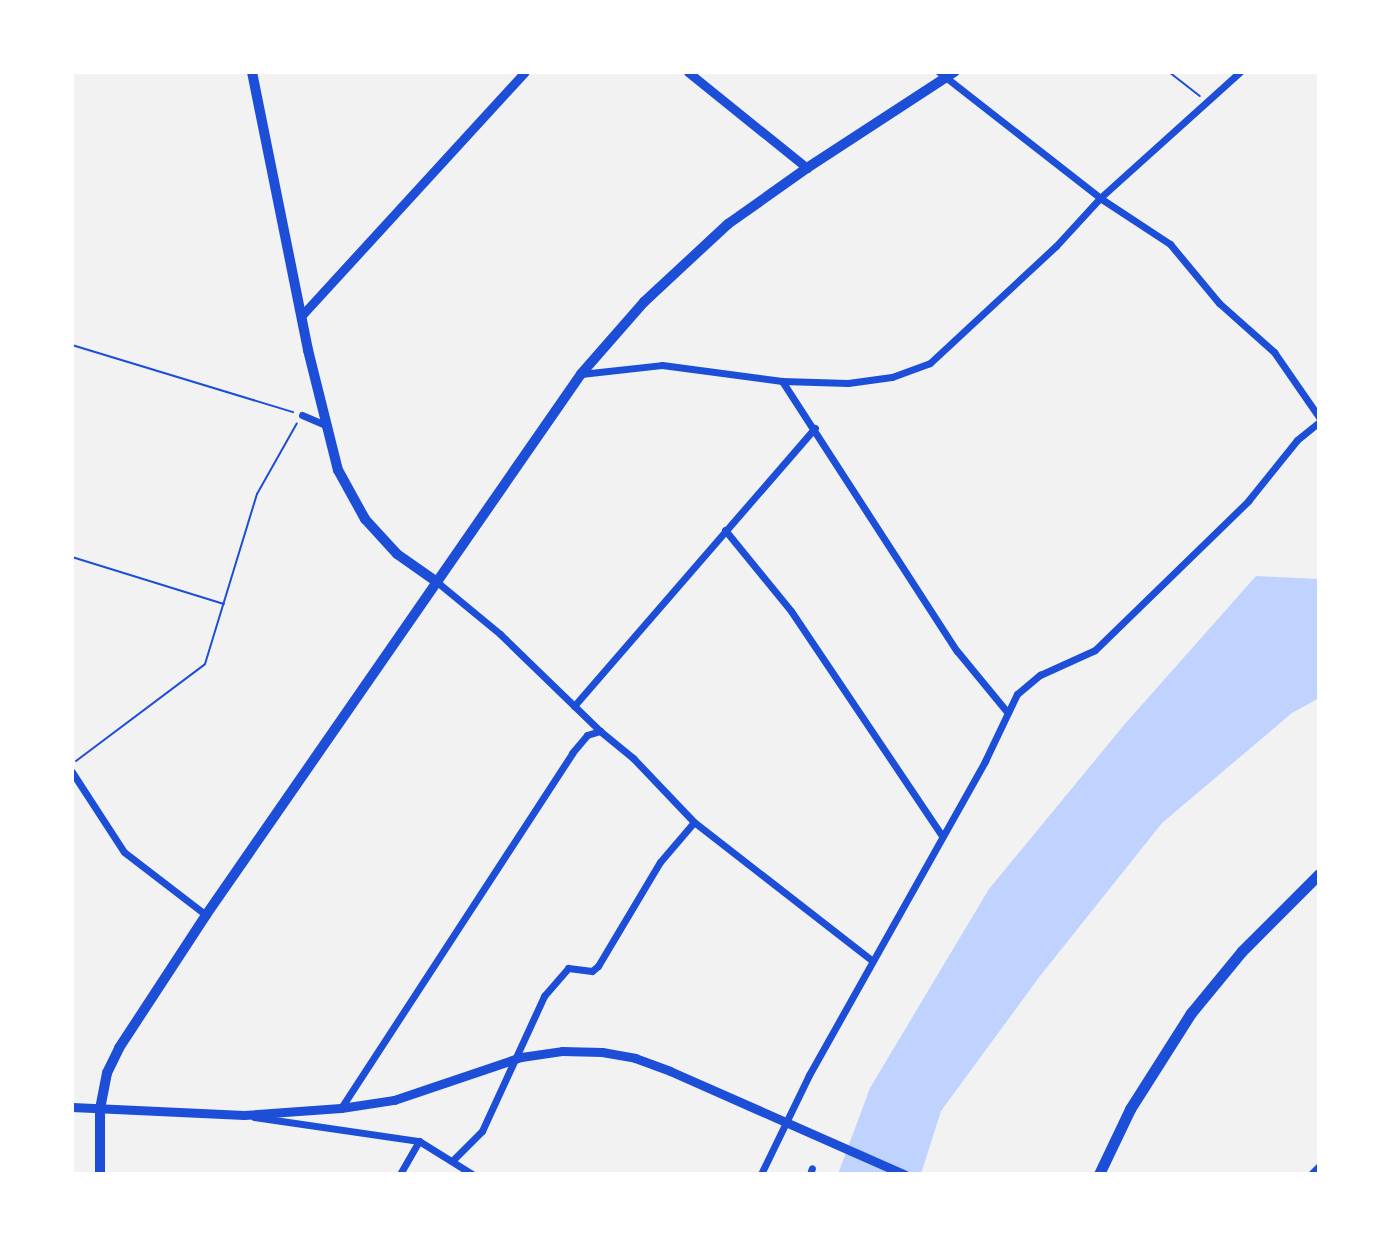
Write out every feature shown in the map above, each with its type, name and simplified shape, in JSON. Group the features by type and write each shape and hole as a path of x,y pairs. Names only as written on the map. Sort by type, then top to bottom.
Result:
{"main road":[{"path":"252,72 338,470 365,519 397,554 437,582"},
{"path":"100,1174 100,1109 107,1073 119,1048 206,915 581,374 611,337 694,253 807,168 946,74"},
{"path":"1099,1174 1130,1109 1191,1013 1242,951 1319,874"}],"street":[{"path":"303,314 525,72"},
{"path":"688,72 807,168"},
{"path":"581,374 662,365 782,381 848,383 892,377 930,363 1045,256 1100,198 1240,72"},
{"path":"761,1174 871,960 942,836 1017,694 1040,675 1095,650 1248,501 1297,440 1319,420 1274,352 1219,303 1170,244 1100,198 946,74"},
{"path":"782,381 957,651 1008,713"},
{"path":"302,415 326,425"},
{"path":"574,706 815,428"},
{"path":"725,530 791,611 942,836"},
{"path":"437,582 464,601 600,731 633,758 694,822 871,960"},
{"path":"341,1108 572,753 587,735 600,731"},
{"path":"72,772 124,852 206,915"},
{"path":"453,1160 482,1131 544,996 568,968 592,971 598,966 660,862 694,822"},
{"path":"72,1107 244,1115 341,1108 394,1100 521,1057 562,1051 602,1052 635,1058 904,1174"},
{"path":"244,1115 306,1127 419,1141 472,1174"},
{"path":"400,1174 419,1141"},
{"path":"1311,1174 1319,1166"}],"path":[{"path":"1169,72 1207,102"},
{"path":"72,345 302,415 257,494 205,664 72,765"},
{"path":"72,557 225,604"}],"water":[{"path":"1256,576 1319,579 1319,698 1292,713 1162,823 1040,976 941,1111 921,1174 838,1174 870,1088 989,889 1124,725"}]}
